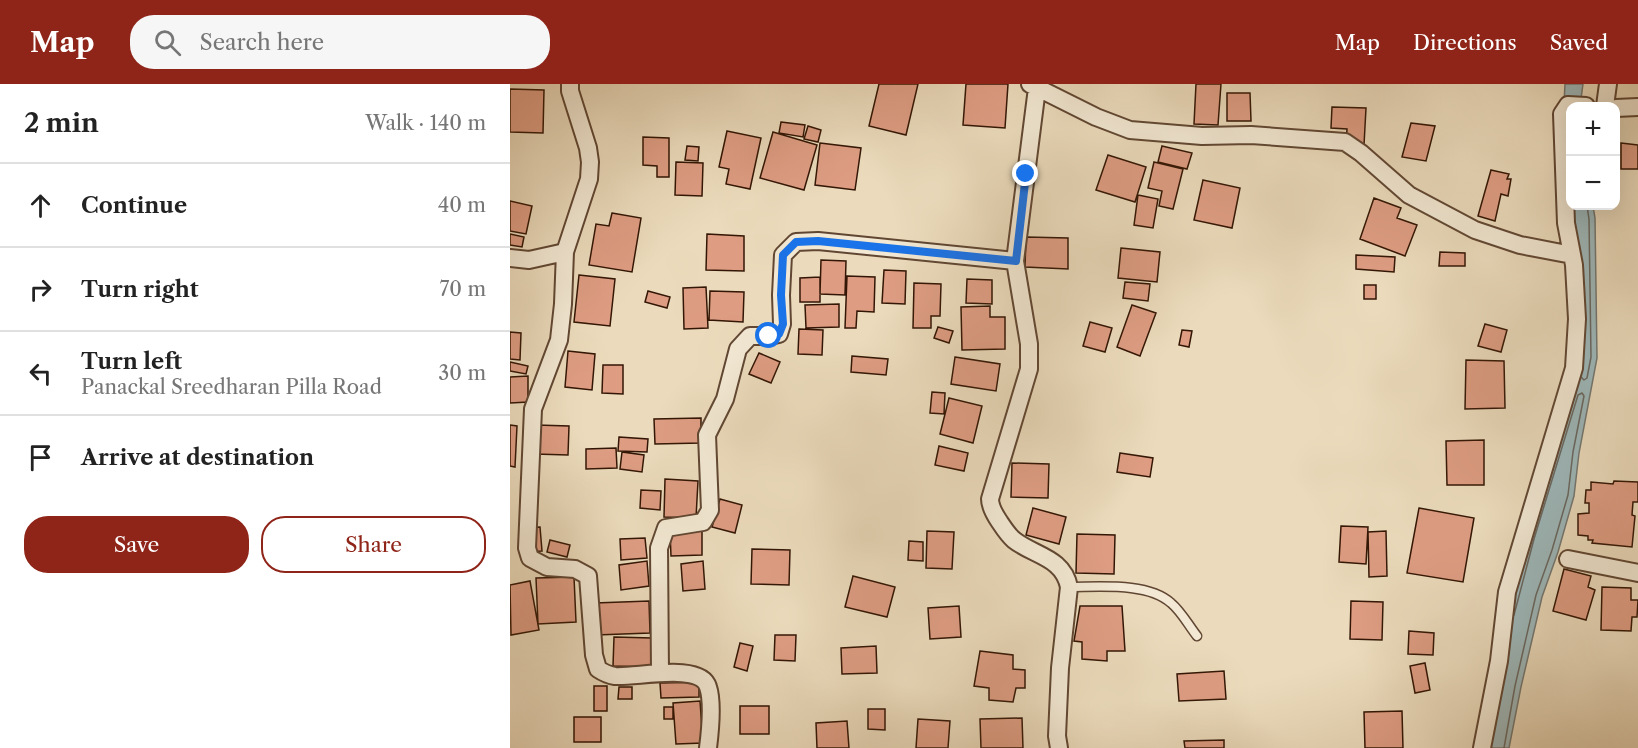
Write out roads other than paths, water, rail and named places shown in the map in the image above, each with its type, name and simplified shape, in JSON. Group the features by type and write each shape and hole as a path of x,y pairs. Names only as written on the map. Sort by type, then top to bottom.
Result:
{"street":[{"path":"570,84 570,91 588,148 589,179 565,252 559,340 533,409 526,548 530,558 547,567 575,569 588,576 594,656 598,669 606,674 618,676 660,673 700,676 708,685 711,720 708,748"},
{"path":"1606,102 1608,84"},
{"path":"1059,748 1057,736 1060,668 1070,587 1063,570 1056,564 1013,539 990,505 991,493 1029,369 1029,344 1016,261 1034,86 1096,117 1130,130 1202,136 1251,135 1345,142 1409,195 1475,230 1520,245 1572,255"},
{"path":"1620,108 1638,107"},
{"path":"1482,748 1499,661 1508,592 1574,368 1577,319 1572,255 1566,223 1562,114 1566,108"},
{"path":"660,673 659,548 666,528 703,522 710,510 707,435 726,399 738,349 750,336 779,334 783,324 781,295 783,255 796,242 818,241 1016,261"},
{"path":"510,258 529,260 565,252"},
{"path":"1569,559 1638,573"}],"lane":[{"path":"1070,587 1129,588 1158,594 1172,603 1197,636"}],"water":[{"path":"1565,84 1583,84 1581,102 1566,102 1566,155"},
{"path":"1568,210 1594,210 1597,358 1579,453 1574,496 1542,597 1509,748 1484,748 1508,615 1575,382"}]}
